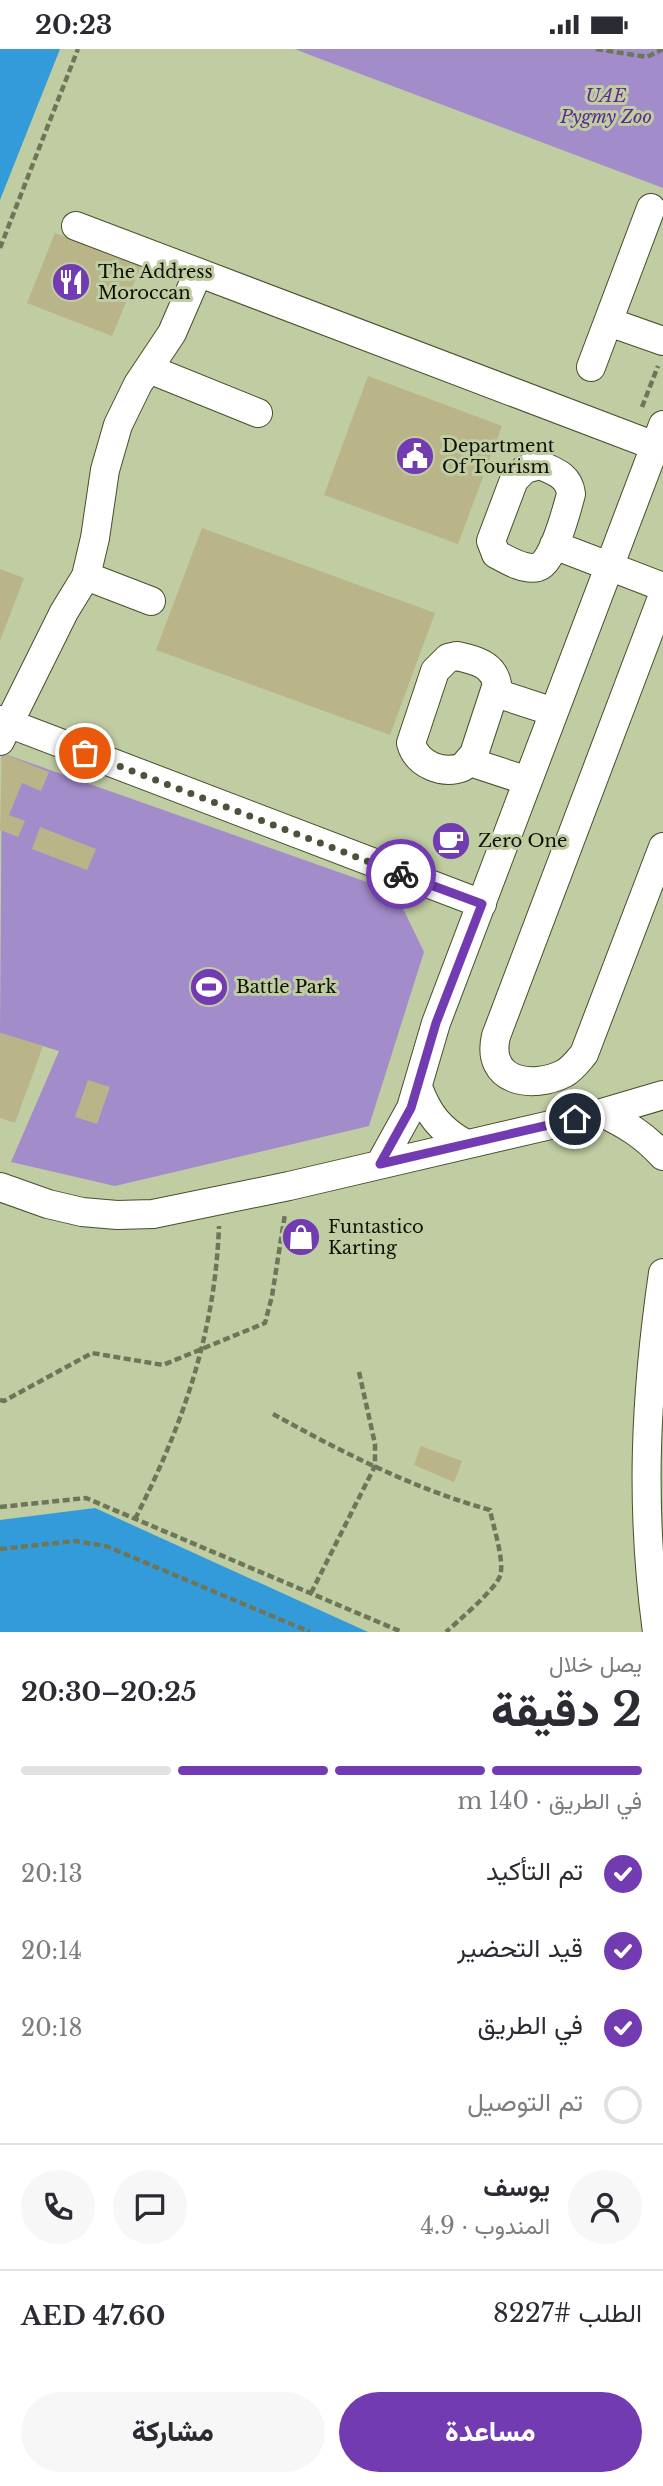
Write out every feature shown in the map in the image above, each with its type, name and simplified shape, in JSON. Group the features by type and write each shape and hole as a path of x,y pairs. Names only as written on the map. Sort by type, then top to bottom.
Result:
{"street":[{"path":"591,367 651,208"},
{"path":"76,226 198,273 659,436 436,1023 418,1087 402,1128 380,1164"},
{"path":"198,273 181,314 127,404 111,447 86,576 3,728 482,904"},
{"path":"609,322 663,341"},
{"path":"149,369 258,413"},
{"path":"554,545 663,587"},
{"path":"86,576 151,601"},
{"path":"663,595 496,1036 493,1048 495,1061 512,1079 525,1081 565,1073 576,1065 584,1054 663,847"},
{"path":"448,658 467,658 490,669 496,676 496,693 470,762 455,771 446,770 424,763 414,751 412,736 435,671 448,658"},
{"path":"496,693 554,712"},
{"path":"470,762 528,781"},
{"path":"418,1087 435,1122 466,1145"},
{"path":"0,1187 48,1204 82,1212 117,1215 153,1213 289,1186 602,1113 663,1095"},
{"path":"602,1113 627,1124 650,1141 663,1156"},
{"path":"657,1632 650,1584 646,1424 663,1273"}],"path":[{"path":"0,249 78,49"},
{"path":"596,49 647,57 663,49"},
{"path":"0,1400 4,1401 92,1353 163,1365 265,1323 272,1296 289,1186"},
{"path":"135,1519 163,1464 186,1407 202,1349 215,1275 220,1201"},
{"path":"311,1593 375,1466 375,1444 359,1372"},
{"path":"273,1415 375,1466 454,1500 490,1510 500,1576 485,1595 446,1632"},
{"path":"0,1507 86,1498 402,1632"},
{"path":"0,1549 75,1541 106,1546 310,1632"}],"green space":[{"name":"UAE Pygmy Zoo","path":"295,49 663,49 663,188 310,55"},
{"path":"2,753 395,892 424,952 369,1126 115,1186 11,1162 59,1051 0,1033"}],"water":[{"path":"0,49 60,49 0,200"},
{"path":"95,1508 368,1632 0,1632 0,1520"}],"building":[{"path":"55,233 141,266 112,336 27,303"},
{"name":"Department Of Tourism","path":"368,376 502,426 458,544 324,495"},
{"path":"202,528 435,613 390,735 156,650"},
{"path":"0,569 24,578 0,641"},
{"path":"2,753 49,772 41,791 22,783 9,815 25,821 18,837 0,830"},
{"path":"40,827 96,849 87,870 32,849"},
{"path":"464,828 470,849 441,857 435,837"},
{"path":"0,1033 43,1046 15,1123 0,1118"},
{"path":"88,1080 110,1087 97,1124 75,1117"},
{"name":"Funtastico Karting","path":"296,1230 307,1231 307,1245 294,1244"},
{"path":"421,1446 462,1461 454,1482 414,1465"}],"way so far":[{"path":"85,753 401,874"}],"place":[{"name":"The Address Moroccan","path":"71,282"},
{"name":"Department Of Tourism","path":"415,456"},
{"name":"Zero One","path":"451,841"},
{"name":"Battle Park","path":"209,987"},
{"name":"Funtastico Karting","path":"301,1237"}],"route":[{"path":"401,874 482,904 436,1023 411,1108 380,1164 575,1119"}]}
